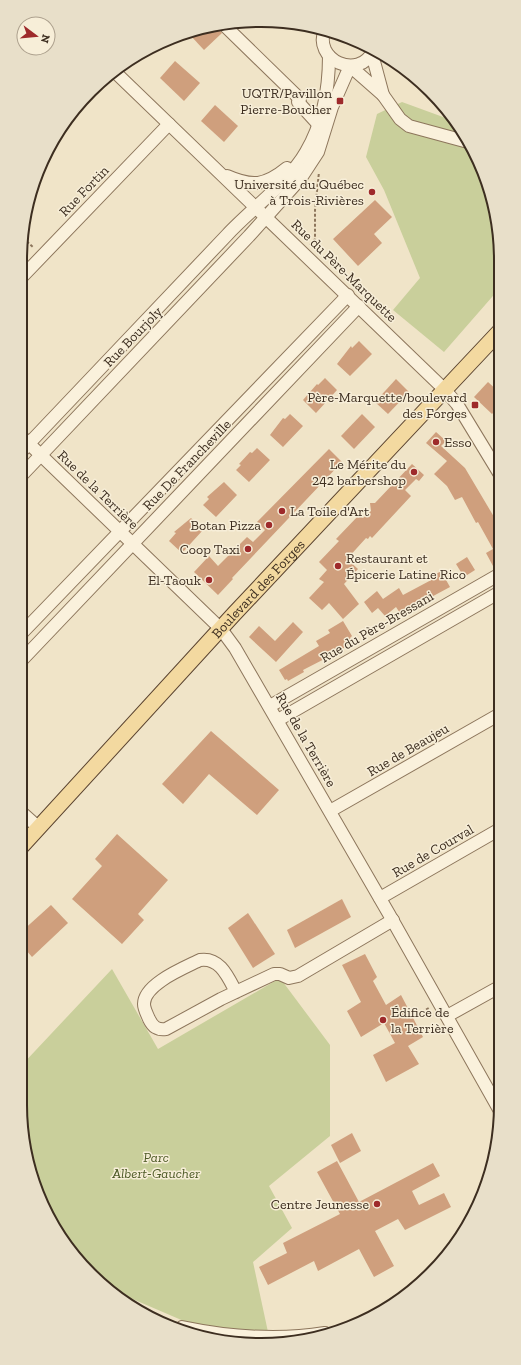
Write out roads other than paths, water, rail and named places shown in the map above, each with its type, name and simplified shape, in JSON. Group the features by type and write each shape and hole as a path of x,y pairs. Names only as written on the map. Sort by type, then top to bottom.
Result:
{"main road":[{"name":"Boulevard des Forges","path":"27,841 221,629 494,337"}],"street":[{"path":"228,29 299,101 318,124"},
{"path":"310,155 329,81 329,56 323,41 324,36"},
{"path":"329,56 342,65 350,66 363,62 370,54"},
{"path":"374,56 383,94"},
{"path":"350,66 383,94 400,119 409,126 461,140"},
{"path":"220,172 243,182 256,184 279,174 310,155 350,66"},
{"name":"Rue du Père-Marquette","path":"118,75 445,390 457,404 494,463"},
{"name":"Rue Fortin","path":"27,272 169,124"},
{"name":"Rue Bourjoly","path":"27,436 295,168 310,155"},
{"name":"Rue Bourjoly","path":"27,470 266,217 298,181 310,155"},
{"name":"Rue De Francheville","path":"27,628 348,296"},
{"name":"Rue De Francheville","path":"27,655 359,306"},
{"name":"Rue de la Terrière","path":"27,442 221,629 235,648 393,920 494,1100"},
{"name":"Rue du Père-Bressani","path":"270,706 494,577"},
{"path":"278,720 494,595"},
{"name":"Rue de Beaujeu","path":"330,812 494,717"},
{"path":"27,817 39,828"},
{"name":"Rue de Courval","path":"380,898 494,832"},
{"path":"236,992 224,971 218,964 206,959 200,960 153,986 146,996 144,1006 152,1025 156,1029 166,1029 236,992 274,974 280,974 289,978 298,976 393,920"},
{"path":"447,1016 494,990"},
{"path":"198,1329 248,1337 277,1338"}],"place":[{"name":"UQTR/Pavillon Pierre-Boucher","path":"340,101"},
{"name":"Université du Québec à Trois-Rivières","path":"372,192"},
{"name":"Père-Marquette/boulevard des Forges","path":"475,405"},
{"name":"Esso","path":"436,442"},
{"name":"Le Mérite du 242 barbershop","path":"414,472"},
{"name":"La Toile d'Art","path":"282,511"},
{"name":"Botan Pizza","path":"269,525"},
{"name":"Coop Taxi","path":"248,549"},
{"name":"Restaurant et Épicerie Latine Rico","path":"338,566"},
{"name":"El-Taouk","path":"209,580"},
{"name":"Édifice de la Terrière","path":"383,1020"},
{"name":"Centre Jeunesse","path":"377,1204"}],"park label":[{"name":"Parc Albert-Gaucher","path":"156,1166"}]}
